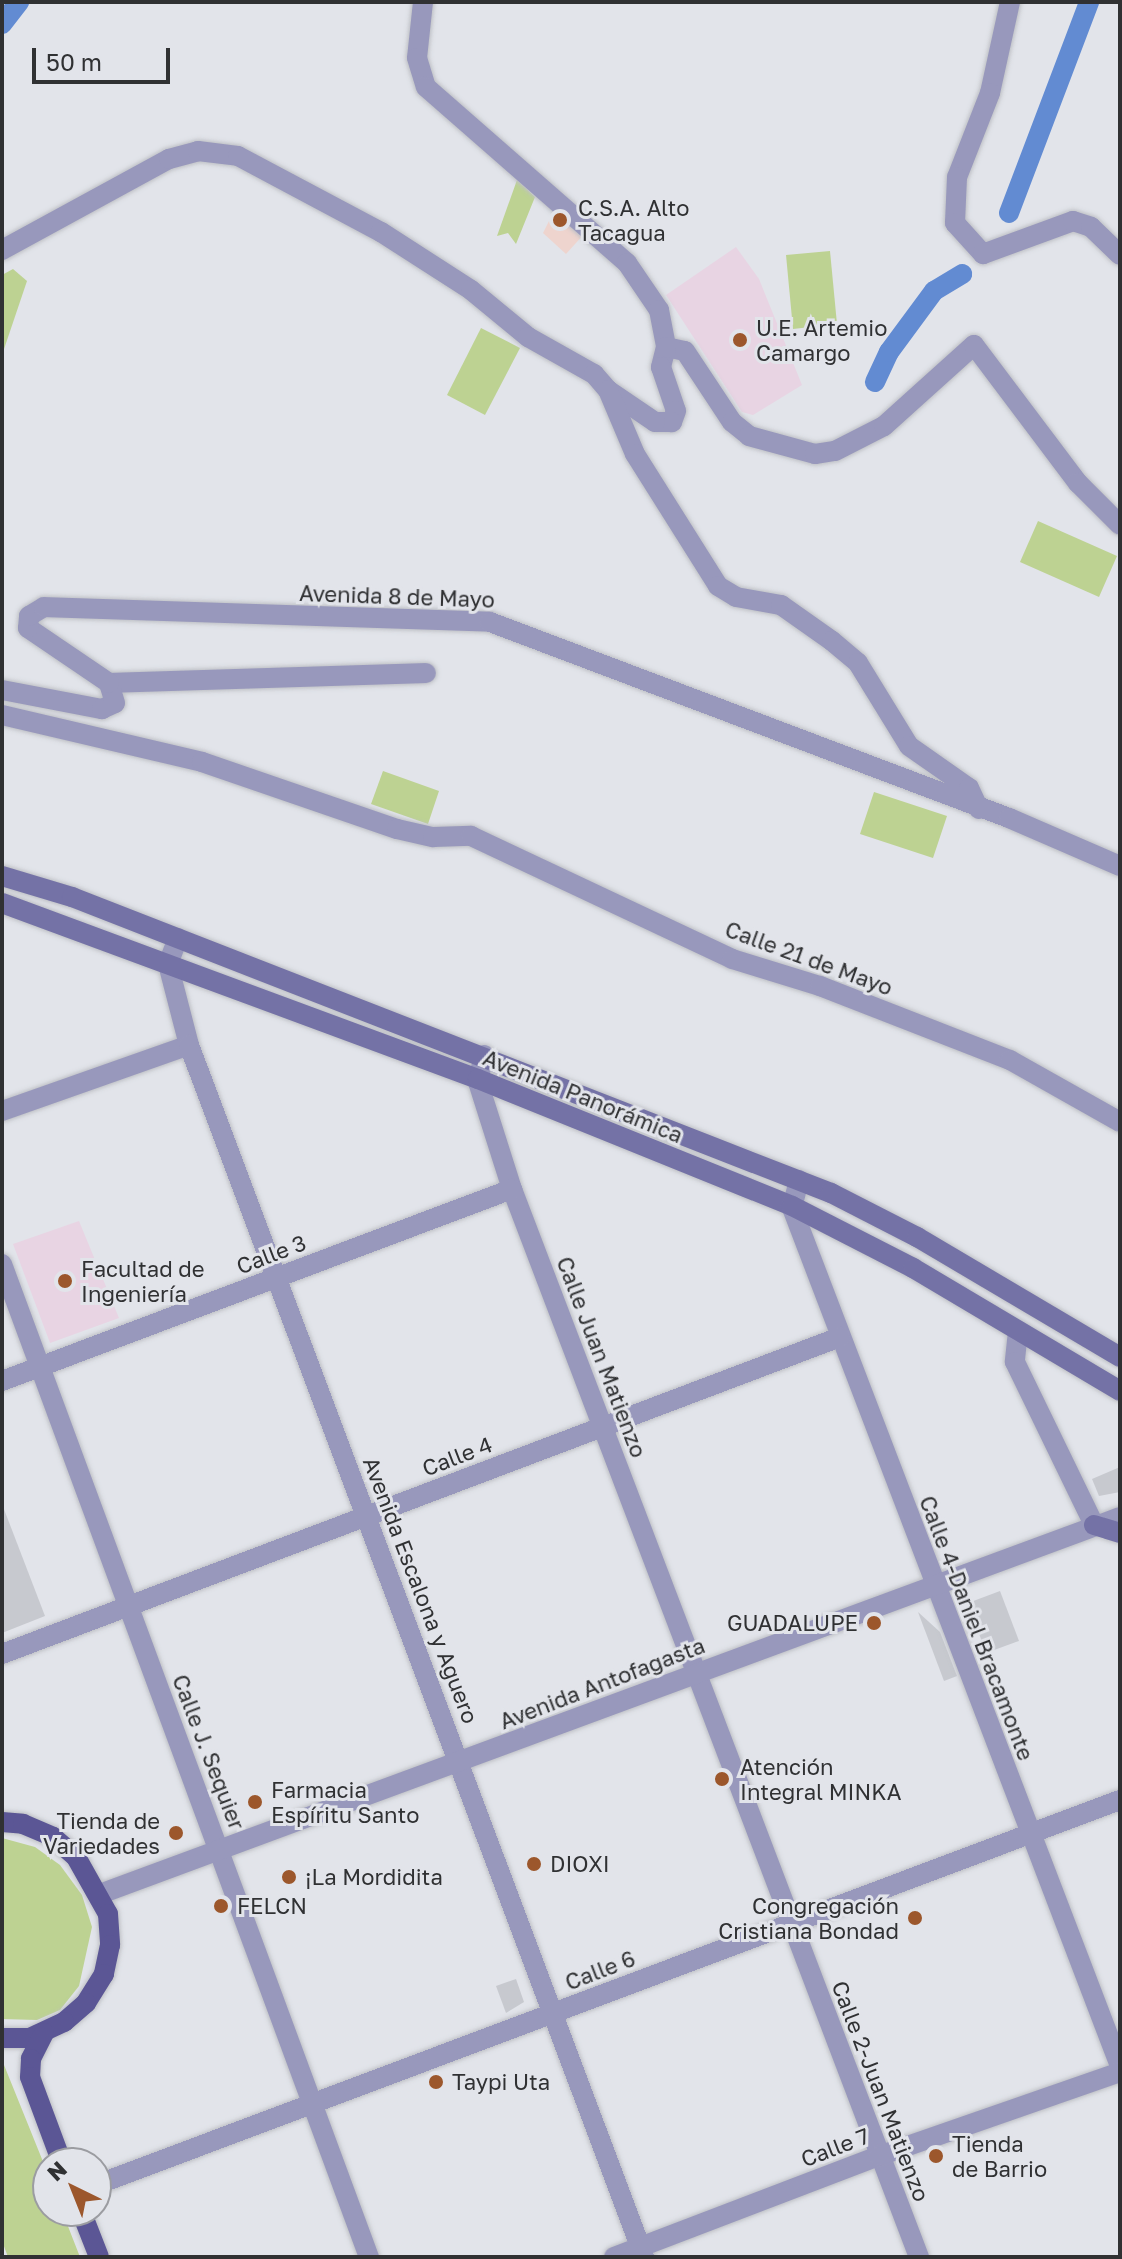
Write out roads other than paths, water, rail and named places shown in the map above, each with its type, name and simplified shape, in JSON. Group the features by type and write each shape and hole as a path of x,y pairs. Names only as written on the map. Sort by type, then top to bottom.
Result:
{"main road":[{"name":"Avenida Panorámica","path":"2,876 178,938 799,1180 962,1264 1120,1357"},
{"name":"Avenida Panorámica","path":"2,903 168,960 478,1079 792,1206 948,1289 1120,1391"},
{"path":"948,1289 962,1264"},
{"path":"1094,1525 1120,1533"},
{"path":"2,1822 23,1824 53,1837 89,1873 100,1894 110,1945 104,1974 86,2003 44,2033 29,2038 2,2038"},
{"path":"44,2033 31,2059 30,2077 56,2147"},
{"path":"87,2227 99,2257"}],"street":[{"path":"2,250 169,159 223,152 381,232 471,290 528,337 594,374 608,390 655,422 668,425 676,411 661,367 666,347 659,310 627,263 545,187 426,87 419,67 423,2"},
{"path":"1010,2 990,93 957,177 955,223 983,254 1073,221 1091,227 1120,255"},
{"path":"666,347 685,351 732,422 749,436 815,454 835,451 884,426 974,345 1070,474 1120,525"},
{"path":"608,390 635,454 718,586 736,597 781,605 858,663 909,746 969,788 979,809 1120,866"},
{"name":"Avenida 8 de Mayo","path":"109,683 35,636 28,628 29,616 44,607 490,622 979,809"},
{"path":"2,690 102,709 115,703 109,683 426,673"},
{"name":"Calle 21 de Mayo","path":"2,715 202,762 433,837 471,836 516,854 545,873 732,959 820,986 1010,1060 1120,1122"},
{"path":"168,960 178,938"},
{"name":"Avenida Escalona y Aguero","path":"168,960 189,1045 556,2012 642,2252"},
{"path":"2,1111 189,1045"},
{"path":"478,1079 484,1055"},
{"name":"Calle Juan Matienzo","path":"478,1079 512,1189 696,1673"},
{"path":"792,1206 799,1180"},
{"name":"Calle 3","path":"2,1381 512,1189"},
{"name":"Calle 4-Daniel Bracamonte","path":"792,1206 1120,2066"},
{"name":"Calle J. Sequier","path":"2,1264 315,2103 369,2257"},
{"path":"1018,1331 1015,1362 1094,1525"},
{"name":"Calle 4","path":"2,1654 840,1337"},
{"name":"Avenida Antofagasta","path":"100,1894 1120,1517"},
{"name":"Calle 2-Juan Matienzo","path":"696,1673 919,2257"},
{"name":"Calle 6","path":"112,2179 1120,1800"},
{"name":"Calle 7","path":"614,2257 642,2252 879,2156 1120,2072"}],"waterway":[{"path":"2,24 19,2"},
{"path":"1009,213 1089,2"},
{"path":"875,382 889,352 934,291 962,274"}],"place":[{"name":"C.S.A. Alto Tacagua","path":"560,220"},
{"name":"U.E. Artemio Camargo","path":"740,340"},
{"name":"Facultad de Ingeniería","path":"65,1281"},
{"name":"GUADALUPE","path":"874,1623"},
{"name":"Atención Integral MINKA","path":"722,1779"},
{"name":"Farmacia Espíritu Santo","path":"255,1802"},
{"name":"Tienda de Variedades","path":"176,1833"},
{"name":"DIOXI","path":"534,1864"},
{"name":"¡La Mordidita","path":"289,1877"},
{"name":"FELCN","path":"221,1906"},
{"name":"Congregación Cristiana Bondad","path":"915,1918"},
{"name":"Taypi Uta","path":"436,2082"},
{"name":"Tienda de Barrio","path":"936,2156"}]}
